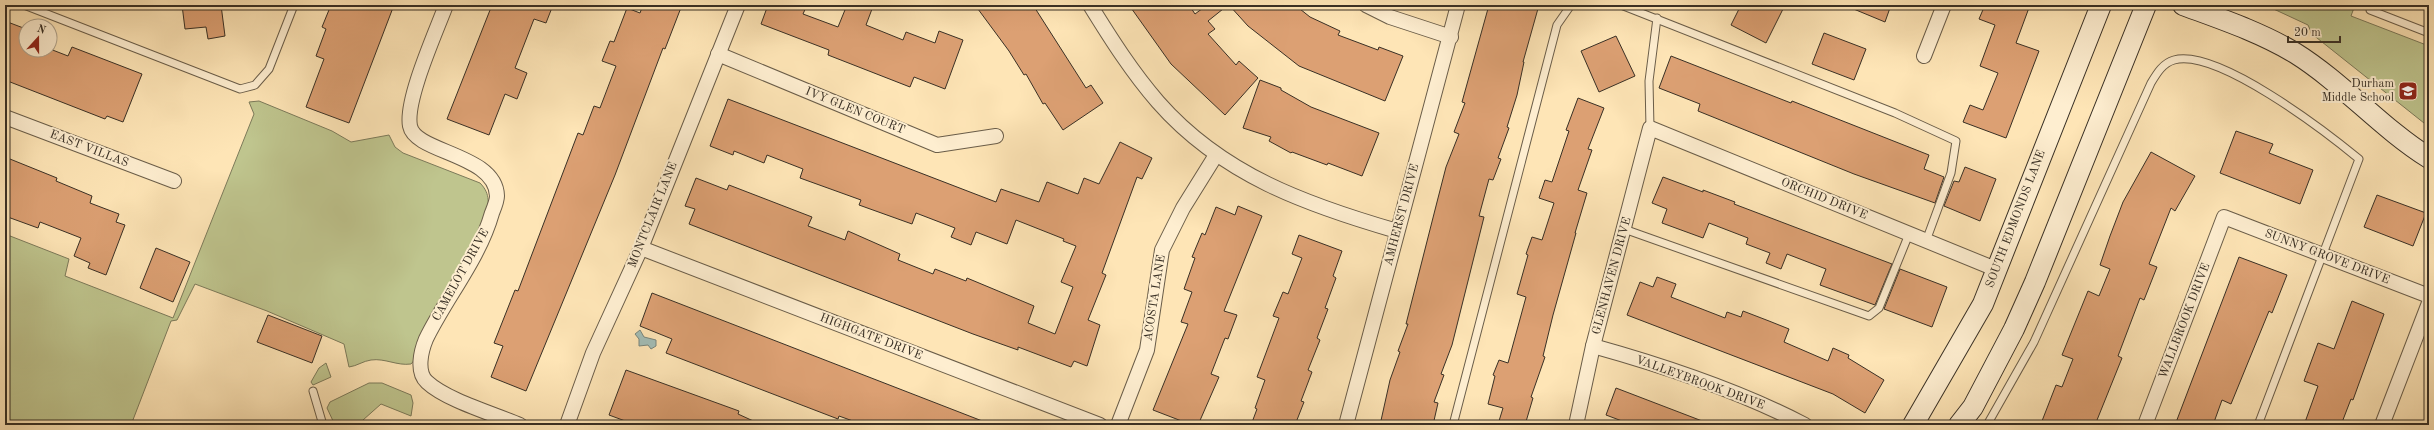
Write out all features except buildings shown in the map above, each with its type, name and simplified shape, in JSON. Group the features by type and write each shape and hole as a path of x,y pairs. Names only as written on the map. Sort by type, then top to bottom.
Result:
{"main road":[{"name":"SOUTH EDMONDS LANE","path":"1913,425 1983,304 1998,270 2101,5"},
{"path":"1959,425 1973,407 2014,329 2035,282 2146,5"},
{"path":"2183,5 2267,38 2296,54 2400,140 2429,158"}],"street":[{"name":"CAMELOT DRIVE","path":"446,5 416,88 409,119 410,128 418,138 479,167 494,180 497,197 486,235 426,340 420,365 426,381 452,397 520,425"},
{"name":"MONTCLAIR LANE","path":"567,425 593,353 640,248 738,5"},
{"path":"1090,5 1123,57 1158,102 1216,155 1281,192 1336,213 1397,231"},
{"path":"1366,5 1390,17 1451,37"},
{"name":"AMHERST DRIVE","path":"1346,425 1397,231 1451,37 1458,5"},
{"path":"1924,56 1944,5"},
{"name":"IVY GLEN COURT","path":"718,54 937,145 996,136"},
{"name":"EAST VILLAS","path":"5,117 174,181"},
{"name":"ORCHID DRIVE","path":"1650,128 1998,270"},
{"name":"GLENHAVEN DRIVE","path":"1576,425 1593,346 1650,128"},
{"name":"ACOSTA LANE","path":"1118,425 1147,350 1162,250 1183,208 1216,155"},
{"name":"SUNNY GROVE DRIVE","path":"2224,217 2429,296"},
{"name":"WALLBROOK DRIVE","path":"2145,425 2224,217"},
{"name":"HIGHGATE DRIVE","path":"640,248 1100,425"},
{"path":"2382,425 2429,302"},
{"name":"VALLEYBROOK DRIVE","path":"1593,346 1690,376 1785,414 1805,425"}],"lane":[{"path":"24,5 240,89 256,85 269,69 294,5"},
{"path":"1453,425 1557,25 1571,5"},
{"path":"1621,5 1895,113 1956,141 1951,173 1926,241"},
{"path":"2370,5 2370,10 2429,33"},
{"path":"1650,128 1648,81 1657,18"},
{"path":"1987,425 2034,342 2151,83 2160,69 2174,60 2194,58 2286,103 2316,124 2358,159 2258,425"},
{"path":"1624,229 1869,316 1879,308 1909,234"},
{"path":"313,391 323,425"}],"green space":[{"name":"Durham Middle School","path":"2265,5 2355,5 2351,16 2429,46 2429,127 2312,34 2308,25"},
{"path":"259,101 332,131 351,142 389,135 395,147 403,153 480,183 484,187 488,200 485,219 418,356 411,364 376,360 349,367 344,344 267,311 195,284 177,320 171,321 131,425 5,425 5,234 69,259 65,276 173,318 254,114 249,102"},
{"path":"326,363 331,377 313,385 311,382 319,368"},
{"path":"369,383 382,383 411,395 413,403 411,416 381,404 363,420 360,425 350,425 341,421 334,423 327,408 330,402"}],"water":[{"path":"640,330 644,337 656,340 656,346 651,349 648,345 639,346 639,339 635,334"}],"place":[{"name":"Durham Middle School","path":"2408,91"}]}
